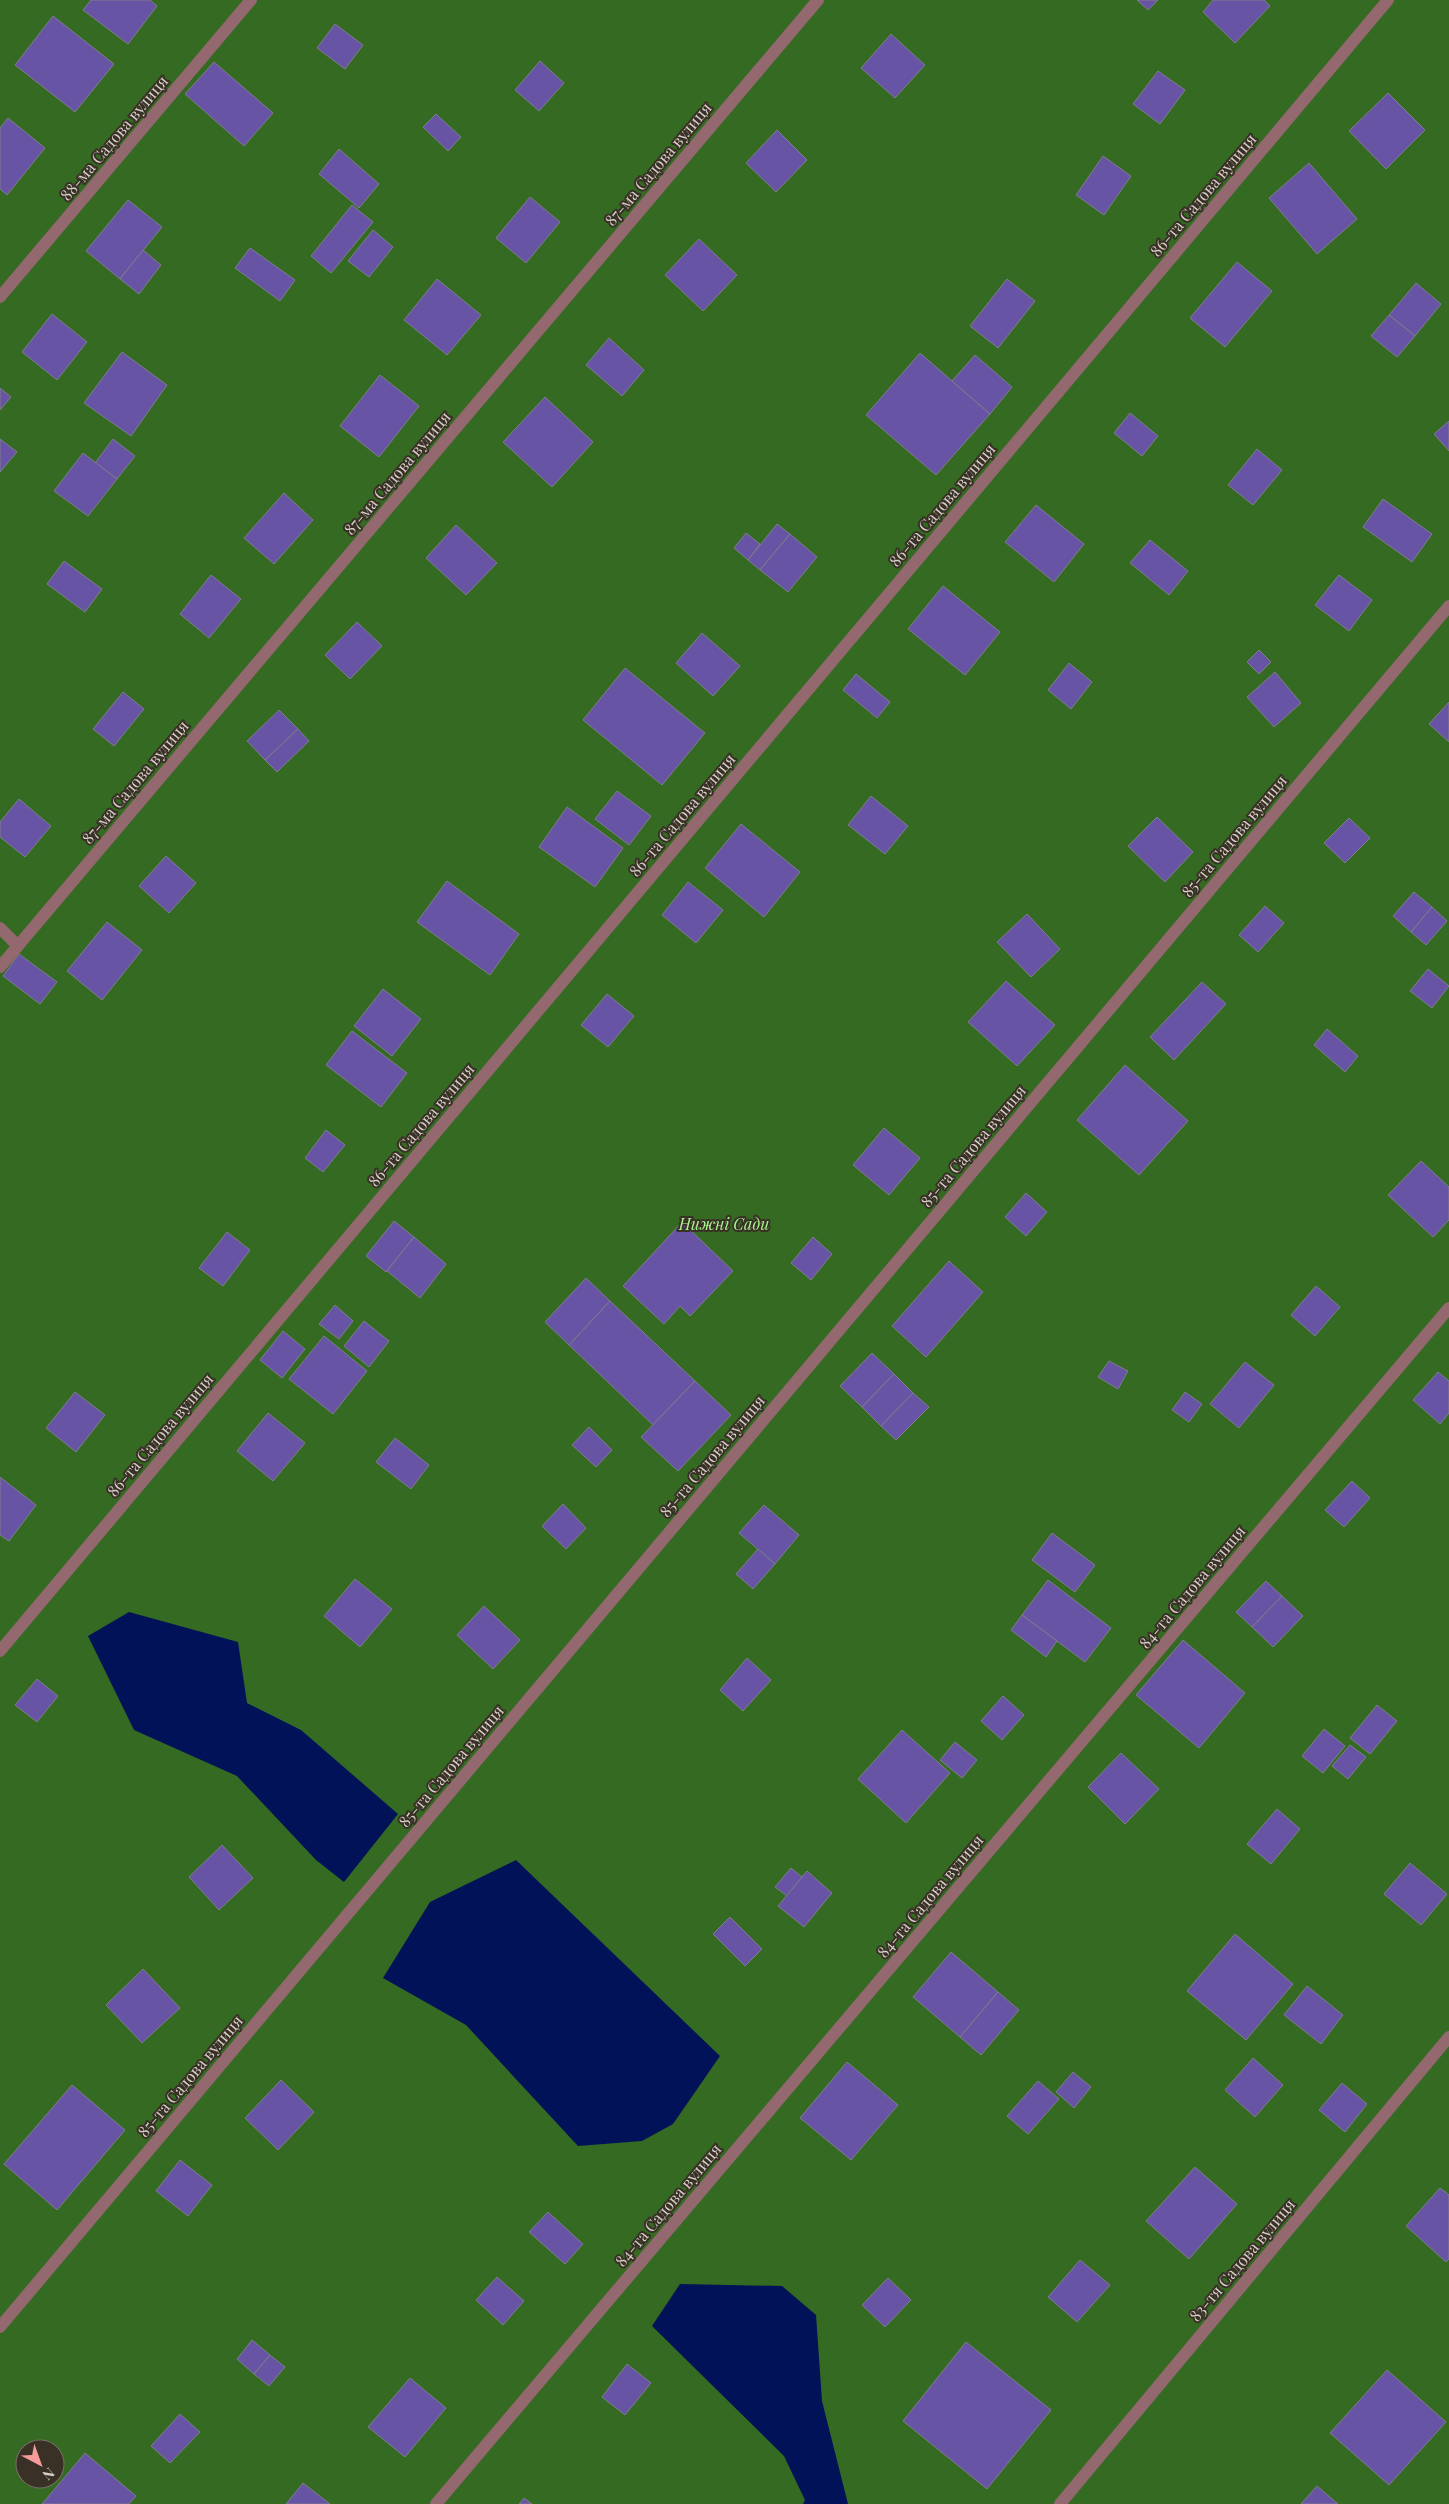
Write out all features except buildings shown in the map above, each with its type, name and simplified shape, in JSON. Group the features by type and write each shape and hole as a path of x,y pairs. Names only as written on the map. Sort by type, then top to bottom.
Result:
{"street":[{"name":"88-ма Садова вулиця","path":"0,297 252,0"},
{"name":"87-ма Садова вулиця","path":"0,967 818,0"},
{"name":"86-та Садова вулиця","path":"0,1651 1388,0"},
{"name":"85-та Садова вулиця","path":"0,2327 1449,606"},
{"path":"0,928 18,946"},
{"name":"84-та Садова вулиця","path":"436,2504 1449,1308"},
{"name":"83-тя Садова вулиця","path":"1060,2504 1449,2037"}],"green space":[{"name":"Нижні Сади","path":"0,0 1449,0 1449,2504 0,2504"}],"shaded area":[{"path":"129,1612 238,1642 247,1703 301,1730 398,1814 344,1882 316,1860 237,1776 134,1730 88,1636"},
{"path":"516,1860 720,2056 673,2124 642,2141 578,2146 466,2025 383,1978 430,1902"},
{"path":"680,2284 782,2286 816,2315 822,2401 848,2504 803,2504 805,2500 784,2456 652,2326"}]}
